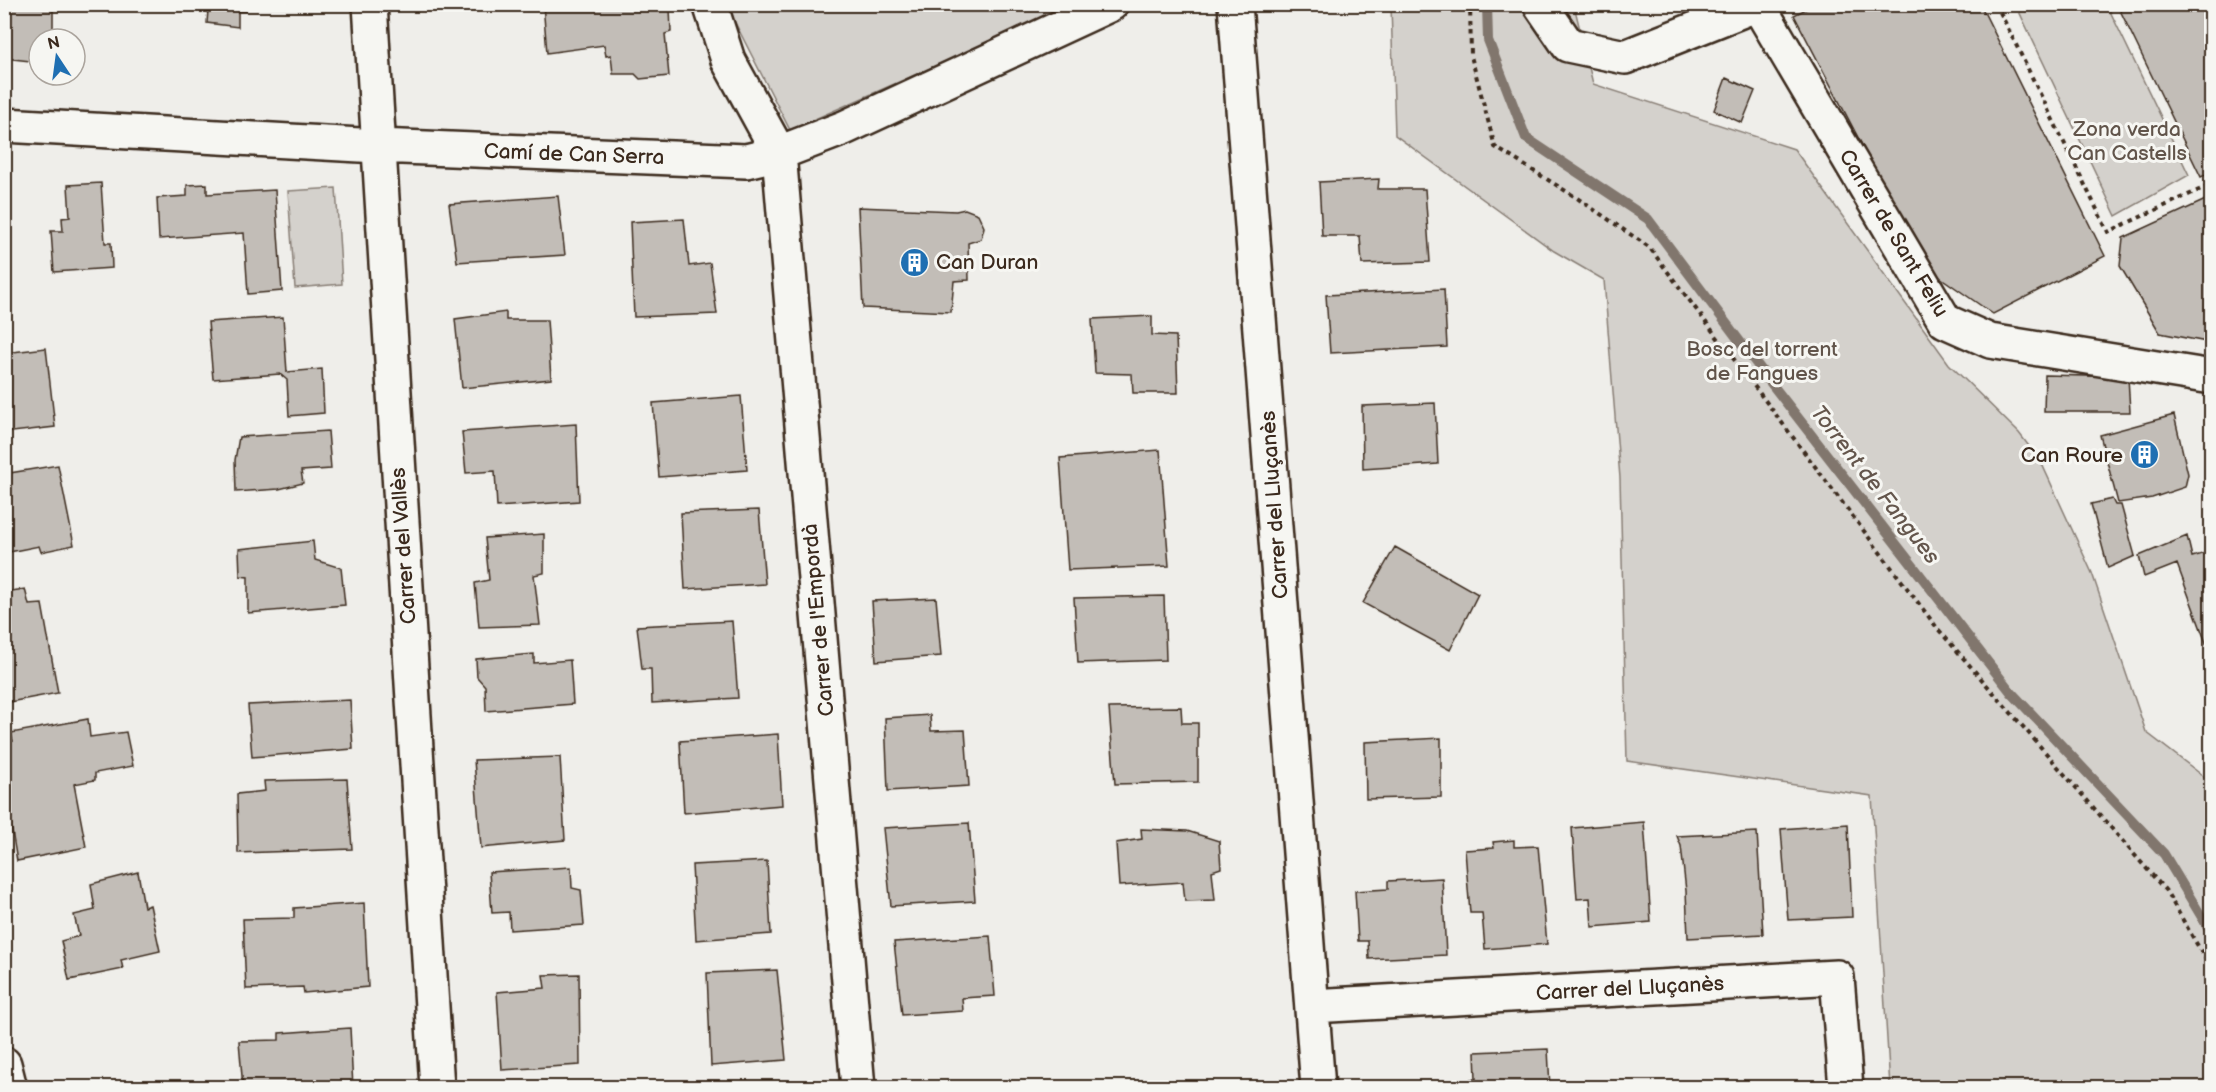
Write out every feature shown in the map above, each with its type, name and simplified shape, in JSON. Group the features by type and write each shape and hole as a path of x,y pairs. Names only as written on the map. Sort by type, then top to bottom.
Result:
{"street":[{"name":"Carrer del Vallès","path":"370,4 437,1088"},
{"path":"710,4 728,60 779,153"},
{"name":"Camí de Can Serra","path":"4,125 378,146 746,161 779,153 844,128 1111,4"},
{"name":"Carrer del Lluçanès","path":"1235,4 1318,1088"},
{"path":"1540,4 1568,45 1625,57 1758,5"},
{"name":"Carrer de Sant Feliu","path":"1758,5 1945,321 1990,341 2211,377"},
{"name":"Carrer de l'Empordà","path":"779,153 858,1088"},
{"name":"Carrer del Lluçanès","path":"1312,1006 1837,977 1846,1088"},
{"path":"4,1064 10,1088"}],"path":[{"path":"1470,4 1471,56 1495,147 1574,196 1649,247 1938,629 2166,891 2211,970"},
{"path":"1996,4 2108,232 2211,184"}],"green space":[{"path":"726,5 1073,5 790,130"},
{"name":"Bosc del torrent de Fangues","path":"1391,5 1574,5 1593,84 1794,149 1949,364 2019,433 2041,462 2092,573 2146,732 2211,782 2211,1087 1890,1087 1872,796 1627,761 1620,478 1604,280 1554,251 1395,135"},
{"name":"Zona verda Can Castells","path":"2016,5 2107,5 2189,175 2116,216"},
{"path":"336,188 342,284 295,288 288,191"}],"building":[{"path":"4,4 65,4 53,7 53,27 27,27 27,61 4,58"},
{"path":"186,4 246,4 246,11 238,11 238,27 207,23 208,10"},
{"path":"543,4 647,4 648,9 670,8 671,32 665,34 669,76 640,79 635,74 613,74 611,55 606,56 604,45 547,53"},
{"path":"1816,4 1980,4 2105,256 1993,314 1937,275 1919,254 1794,15"},
{"path":"2117,4 2212,4 2212,172 2201,177"},
{"path":"1726,78 1755,91 1742,123 1714,110"},
{"path":"1379,179 1378,189 1425,189 1430,262 1362,264 1360,236 1322,236 1319,182"},
{"path":"101,183 105,243 111,243 112,268 54,272 51,231 63,231 62,218 70,217 68,185"},
{"path":"207,184 207,194 275,190 282,291 248,294 244,233 159,239 157,198 187,196 187,185"},
{"path":"558,196 565,255 457,262 449,204"},
{"path":"2212,197 2212,343 2160,333 2120,266 2123,238"},
{"name":"Can Duran","path":"858,207 956,211 965,209 978,214 984,227 981,239 968,243 969,280 954,281 951,312 863,308"},
{"path":"684,219 689,266 710,263 717,314 634,317 630,222"},
{"path":"1444,289 1447,347 1330,353 1326,295"},
{"path":"506,312 506,320 547,320 551,379 462,388 455,319"},
{"path":"1152,316 1152,335 1176,336 1178,393 1133,393 1132,374 1095,373 1092,319"},
{"path":"283,317 287,372 322,369 324,413 289,416 287,380 280,374 213,379 208,322"},
{"path":"46,348 55,427 4,433 4,353"},
{"path":"2045,375 2128,377 2130,412 2044,412"},
{"path":"741,396 747,470 659,477 653,403"},
{"path":"1435,403 1438,464 1363,469 1362,406"},
{"name":"Can Roure","path":"2174,415 2188,474 2185,487 2152,498 2118,503 2100,435"},
{"path":"576,424 579,501 497,507 495,471 466,473 462,432"},
{"path":"328,431 331,469 301,471 303,483 279,489 236,492 235,460 239,437"},
{"path":"1160,450 1169,566 1068,570 1060,458"},
{"path":"58,465 74,545 41,552 39,546 4,553 4,474"},
{"path":"2112,499 2115,505 2121,505 2135,556 2108,568 2091,504"},
{"path":"759,510 765,584 685,589 681,513"},
{"path":"544,534 544,573 534,575 540,625 479,627 475,583 489,580 485,538"},
{"path":"2187,536 2192,557 2206,553 2212,568 2212,649 2209,651 2177,564 2144,577 2139,556"},
{"path":"313,541 315,560 341,568 345,605 248,613 248,577 240,576 239,549"},
{"path":"1395,547 1478,594 1450,650 1363,603"},
{"path":"25,589 29,605 42,604 58,693 4,703 4,592"},
{"path":"1164,596 1166,660 1078,663 1074,598"},
{"path":"936,598 941,656 876,661 872,601"},
{"path":"732,621 738,698 652,703 651,669 642,669 637,626"},
{"path":"534,654 534,663 570,660 573,704 486,711 485,686 477,677 476,659"},
{"path":"350,700 353,749 252,757 248,705"},
{"path":"1181,707 1182,723 1198,723 1198,782 1115,784 1109,708"},
{"path":"930,715 931,731 965,730 969,786 888,791 885,718"},
{"path":"88,719 90,737 126,732 133,766 95,773 95,780 74,784 86,847 17,861 4,784 4,742 13,741 11,733"},
{"path":"778,734 782,805 684,813 680,741"},
{"path":"1441,738 1441,797 1366,799 1365,742"},
{"path":"560,757 565,840 481,848 474,760"},
{"path":"347,779 352,849 238,853 237,794 265,791 264,781"},
{"path":"1644,822 1651,922 1592,927 1590,898 1577,899 1572,828"},
{"path":"969,823 975,901 891,906 883,828"},
{"path":"1848,824 1852,917 1788,920 1781,829"},
{"path":"1141,829 1187,831 1219,841 1221,868 1212,871 1215,900 1185,901 1183,882 1119,886 1116,843 1142,839"},
{"path":"1757,832 1763,934 1688,938 1686,891 1681,846 1677,836"},
{"path":"1514,840 1514,847 1538,846 1547,944 1485,949 1482,913 1470,913 1465,850 1494,848 1493,842"},
{"path":"767,861 771,934 696,940 692,865"},
{"path":"571,867 572,888 581,890 584,925 510,930 509,912 492,913 489,872"},
{"path":"138,872 144,907 150,905 160,951 121,960 123,969 69,980 61,941 79,936 74,915 95,910 91,884"},
{"path":"1442,878 1446,955 1369,959 1368,941 1358,941 1355,891 1388,889 1388,881"},
{"path":"364,903 368,987 304,993 303,987 246,989 243,919 294,918 294,908"},
{"path":"990,936 995,996 962,998 963,1011 902,1015 894,942"},
{"path":"777,970 786,1060 711,1066 707,973"},
{"path":"579,974 580,1065 502,1070 497,992 545,988 543,975"},
{"path":"350,1028 353,1088 243,1088 239,1041 279,1040 279,1033"},
{"path":"1548,1049 1550,1088 1472,1088 1471,1079 1476,1079 1475,1052"}],"waterway":[{"name":"Torrent de Fangues","path":"1487,4 1488,40 1526,138 1648,219 1771,383 2011,692 2164,854 2212,934"}],"place":[{"name":"Can Duran","path":"915,262"},
{"name":"Can Roure","path":"2144,455"}]}
